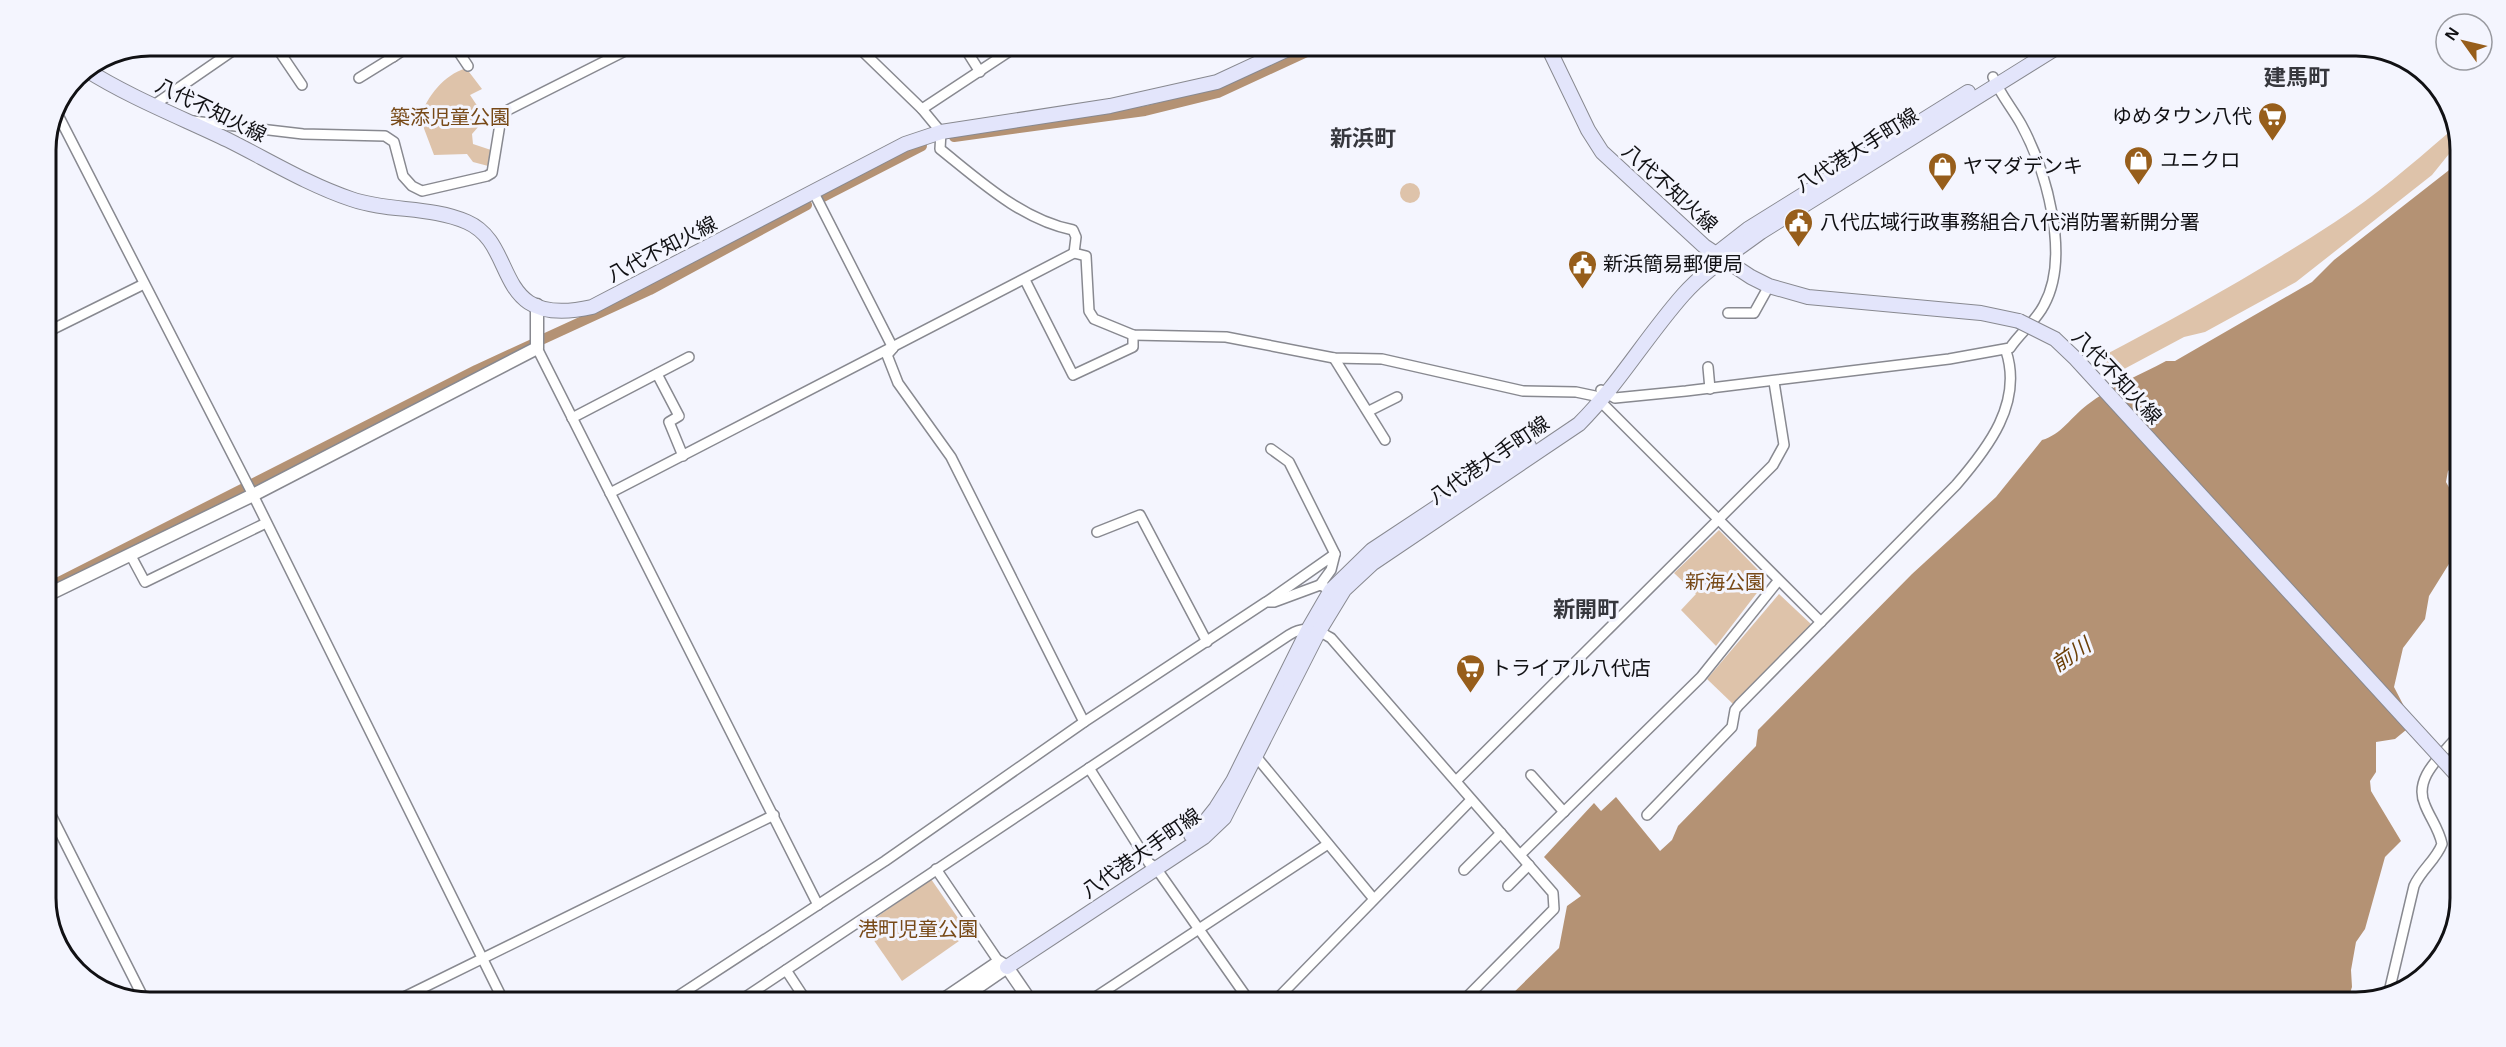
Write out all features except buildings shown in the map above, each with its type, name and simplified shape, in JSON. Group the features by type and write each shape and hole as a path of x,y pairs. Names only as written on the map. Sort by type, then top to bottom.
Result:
{"main road":[{"name":"八代不知火線","path":"94,74 352,200 469,223 490,242 512,286 537,305 557,311 592,307 905,144 941,132 1110,106 1217,82 1276,56"},
{"name":"八代不知火線","path":"1552,56 1579,113 1602,152 1719,257 1769,286 1808,297 1981,313 2019,321 2055,339 2076,359 2450,767"},
{"name":"八代港大手町線","path":"1995,81 2029,56"},
{"name":"八代港大手町線","path":"1003,965 1153,865 1204,837 1224,818 1252,753 1314,630 1344,590 1359,573 1579,424 1676,290 1719,257 1748,229 2041,56"},
{"name":"八代港大手町線","path":"1314,630 1326,588 1372,550 1572,418 1601,396"}],"street":[{"path":"154,105 218,56"},
{"path":"282,56 302,86"},
{"path":"461,56 468,66"},
{"path":"188,121 303,134 385,136 394,142 403,176 412,186 422,191 492,173 501,118 508,110 614,56"},
{"path":"867,56 922,109 941,132 940,149 1011,204 1057,227 1073,230 1076,237 1074,253"},
{"path":"970,56 980,72"},
{"path":"922,109 1003,56"},
{"path":"359,78 393,57"},
{"path":"610,493 1074,253 1086,256 1089,311 1094,319 1133,335 1226,337 1334,358 1382,359 1523,391 1576,392 1615,398 1774,382 2006,351 2044,305 2052,282 2056,249 2046,192 2036,156 1995,81"},
{"path":"61,120 253,495 499,992"},
{"path":"814,193 893,348"},
{"path":"1025,280 1073,375 1133,347 1133,335"},
{"path":"56,328 144,284"},
{"path":"1728,313 1754,313 1769,286"},
{"path":"537,305 537,348 818,906"},
{"path":"56,591 253,495 537,348"},
{"path":"893,348 887,355 898,383 951,457 1084,722"},
{"path":"1647,815 1673,791 1732,727 1735,710 1956,485 1985,452 2001,426 2009,394 2009,361 2006,351"},
{"path":"572,418 689,357"},
{"path":"1334,358 1385,440"},
{"path":"1708,367 1710,389"},
{"path":"657,374 679,416 669,422 683,456"},
{"path":"1456,781 1719,520 1780,455 1784,445 1774,382"},
{"path":"1601,396 1778,581 1821,622"},
{"path":"1369,411 1397,397"},
{"path":"1266,602 1274,602 1326,588 1335,554 1289,462 1271,449"},
{"path":"1097,532 1140,515 1207,642"},
{"path":"130,554 145,582 267,523"},
{"path":"685,992 818,906 1084,722 1207,642 1335,554"},
{"path":"1521,854 1701,677 1778,581"},
{"path":"753,992 1298,629 1314,630 1331,638 1553,893 1554,909 1472,992"},
{"path":"2391,985 2414,886 2419,874 2439,852 2442,844 2423,802 2421,789 2435,763 2450,745"},
{"path":"1252,753 1373,898"},
{"path":"1089,768 1153,865 1243,992"},
{"path":"1531,775 1564,812"},
{"path":"1284,992 1471,800"},
{"path":"414,992 774,815"},
{"path":"56,825 141,991"},
{"path":"1464,870 1502,833"},
{"path":"1103,992 1328,844"},
{"path":"1508,886 1530,864"},
{"path":"936,869 1023,992"},
{"path":"957,992 1003,965"},
{"path":"969,992 1003,965"},
{"path":"786,970 800,992"}],"green space":[{"name":"築添児童公園","path":"466,68 482,89 470,95 478,107 479,126 472,134 473,144 491,150 492,167 473,162 467,154 434,155 420,118 437,87 450,76"},
{"path":"2447,134 2449,136 2450,153 2432,175 2296,282 2205,332 2184,337 2111,376 2101,357 2278,258 2350,212"},
{"path":"1406,183 1414,183 1420,189 1420,197 1414,203 1406,203 1400,197 1400,189"},
{"name":"新海公園","path":"1719,530 1761,573 1763,585 1716,646 1681,610 1696,594 1674,573"},
{"path":"1779,594 1812,625 1733,704 1707,679"},
{"name":"港町児童公園","path":"931,879 969,934 902,981 864,926"}],"water":[{"name":"前川","path":"2450,169 2450,469 2446,482 2450,489 2450,562 2429,596 2425,619 2403,648 2394,687 2408,714 2406,730 2395,739 2376,742 2376,772 2370,781 2371,791 2401,841 2385,857 2365,929 2356,942 2351,970 2350,992 1514,992 1559,948 1567,906 1581,896 1544,857 1594,803 1601,811 1616,797 1660,851 1672,840 1678,826 1756,746 1758,730 1912,574 1996,497 2042,440 2055,434 2105,392 2166,361 2175,361 2312,282 2334,260"}],"waterway":[{"path":"954,137 1145,111 1218,93 1298,56"},
{"path":"821,198 922,146"},
{"path":"56,583 476,370 650,290 807,205"}],"place":[{"name":"ゆめタウン八代","path":"2273,142"},
{"name":"ユニクロ","path":"2139,186"},
{"name":"ヤマダデンキ","path":"1942,192"},
{"name":"八代広域行政事務組合八代消防署新開分署","path":"1799,248"},
{"name":"新浜簡易郵便局","path":"1582,290"},
{"name":"トライアル八代店","path":"1470,694"}],"district":[{"name":"建馬町","path":"2297,77"},
{"name":"新浜町","path":"1363,138"},
{"name":"新開町","path":"1586,609"}]}
